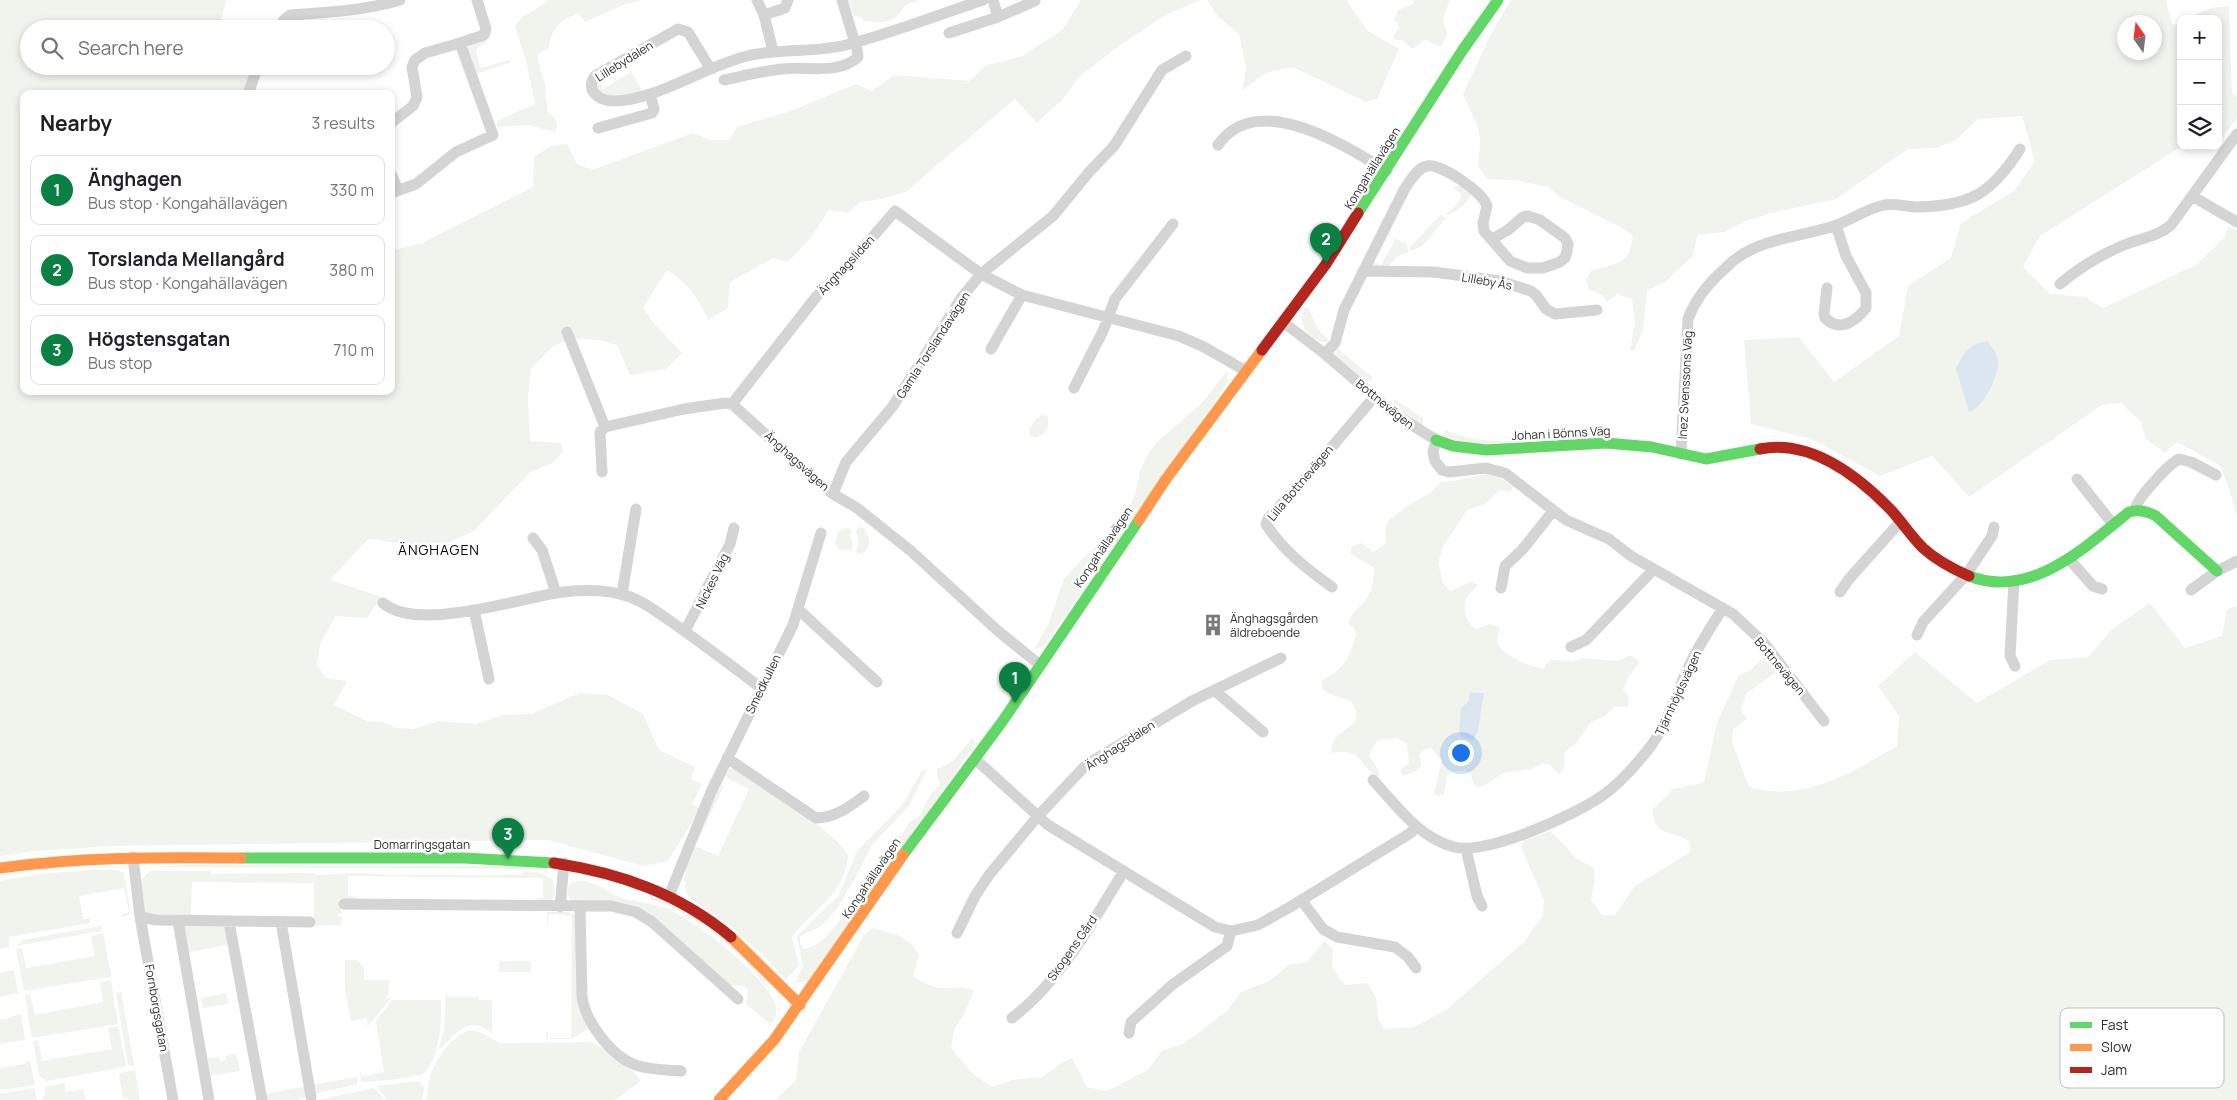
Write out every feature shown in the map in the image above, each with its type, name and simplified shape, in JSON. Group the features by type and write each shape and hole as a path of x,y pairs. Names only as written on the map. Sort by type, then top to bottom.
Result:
{"street":[{"path":"284,20 290,15 342,13 381,6 400,0"},
{"path":"395,119 413,106 418,98 412,67 415,60 425,53 485,34 486,29 477,0"},
{"path":"757,0 764,15 773,52"},
{"path":"764,15 785,8 788,0"},
{"path":"724,80 775,69 849,65 858,57 842,0"},
{"name":"Lillebydalen","path":"710,68 688,32 682,29 674,31 595,76 591,81 594,93 603,100 626,100 650,94 710,68 748,56 814,49 855,42 983,0"},
{"path":"993,0 998,17"},
{"name":"Kongahällavägen","path":"719,1100 774,1040 800,1005 916,836 975,758 1040,665 1139,518 1326,264 1462,51 1498,0"},
{"path":"949,33 998,17 1035,1"},
{"path":"395,191 416,184 456,152 493,135 460,43"},
{"name":"Gamla Torslandavägen","path":"833,494 846,462 893,406 913,377 943,324 981,274 1053,216 1114,146 1162,70 1186,56"},
{"path":"249,90 255,75"},
{"path":"598,128 652,113 654,109 650,94"},
{"path":"1218,145 1228,132 1238,125 1261,122 1293,124 1314,131 1387,171"},
{"path":"2060,284 2080,267 2091,261 2126,244 2162,233 2171,225 2237,134"},
{"name":"Inez Svenssons Väg","path":"1681,454 1688,319 1697,299 1707,285 1745,254 1779,240 1836,225 1884,205 1951,205 1983,193 1998,180 2020,149"},
{"name":"Lilleby Ås","path":"1325,354 1335,343 1344,310 1405,188 1416,172 1426,166 1444,168 1484,200 1487,210 1483,226 1492,239 1510,261 1527,268 1553,266 1565,258 1568,244 1565,238 1540,220 1528,216 1492,239"},
{"path":"2192,196 2237,222"},
{"name":"Änghagsliden","path":"732,404 816,297 852,261 895,211 981,274"},
{"path":"1074,388 1103,331 1115,299 1173,224"},
{"path":"1827,288 1824,314 1825,318 1832,324 1851,322 1866,308 1866,293 1846,256 1836,225"},
{"name":"Lilleby Ås","path":"1365,271 1434,272 1500,281 1531,291 1546,309 1555,314 1597,310"},
{"path":"981,274 1022,295 1179,336 1204,347 1246,371"},
{"path":"991,348 1022,295"},
{"name":"Bottnevägen","path":"1283,322 1325,354 1396,415 1436,440 1433,452 1435,461 1442,470 1449,472 1486,468 1505,472 1566,520 1609,539 1631,556 1722,608 1764,643 1824,721"},
{"path":"567,332 605,427"},
{"name":"Lilla Bottnevägen","path":"1332,587 1306,568 1282,545 1266,524 1375,396"},
{"path":"602,472 600,432 605,427 684,409 725,403 732,404"},
{"name":"Änghagsvägen","path":"732,404 833,494 857,508 911,551 998,632 1040,665"},
{"name":"Johan i Bönns Väg","path":"1436,440 1470,450 1606,442 1652,447 1706,459 1769,447 1781,447 1805,452 1827,461 1862,483 1924,549 1955,570 1986,580 2014,581 2040,575 2069,559 2112,523 2129,512 2136,510"},
{"path":"2216,475 2191,462 2179,459 2168,468 2138,501 2136,510 2146,511 2156,516 2217,571"},
{"path":"2077,479 2112,523"},
{"path":"622,594 636,509"},
{"path":"1501,588 1505,566 1522,550 1553,511"},
{"path":"1840,592 1849,579 1900,522"},
{"path":"1917,635 1923,622 1966,575 1992,536 1994,527"},
{"name":"Nickes Väg","path":"685,631 730,544 734,528"},
{"name":"Smedkullen","path":"669,896 711,792 799,610 821,533"},
{"path":"533,538 542,550 556,593"},
{"path":"2069,559 2093,586 2102,589"},
{"path":"2191,590 2217,571 2237,561"},
{"path":"1571,648 1586,640 1654,569"},
{"path":"2014,581 2010,656 2015,666"},
{"path":"383,603 391,609 404,614 440,615 556,593 594,590 622,594 651,608 761,688"},
{"name":"Tjärnhöjdsvägen","path":"1466,849 1532,832 1567,816 1603,796 1647,751 1660,732 1692,660 1722,608"},
{"path":"474,610 489,679"},
{"path":"799,610 877,682"},
{"name":"Änghagsdalen","path":"1038,816 1086,765 1214,690 1282,658"},
{"path":"1214,690 1263,732"},
{"path":"727,758 816,818 830,817 837,814 864,796"},
{"path":"975,758 1038,816 1066,837 1215,927 1232,931 1258,925 1302,901 1409,834 1417,827"},
{"path":"1373,780 1417,827 1428,835 1452,846 1466,849 1477,896 1482,906"},
{"path":"957,932 975,896 1038,816"},
{"name":"Domarringsgatan","path":"0,868 71,858 133,857 481,858 564,862 627,879 669,896 692,909 727,933 759,962 800,1005"},
{"name":"Fornborgsgatan","path":"133,857 140,917 173,1100"},
{"path":"560,907 564,862"},
{"name":"Skogens Gård","path":"1012,1018 1028,1006 1060,968 1124,871"},
{"path":"1302,901 1323,929 1337,938 1395,947 1408,957 1416,968"},
{"path":"344,904 611,906 636,912 652,922 738,999"},
{"path":"580,907 583,1007 592,1026 609,1046 635,1065 681,1071"},
{"path":"140,917 147,920 178,921 310,922"},
{"path":"178,921 210,1100"},
{"path":"230,922 262,1100"},
{"path":"281,922 311,1097"},
{"path":"1129,1033 1130,1022 1172,985 1227,946 1232,931"}],"shaded area":[{"path":"0,0 226,0 221,19 224,20 20,20 20,75 253,75 247,90 20,90 20,395 395,395 395,250 422,243 533,187 534,157 551,146 567,144 577,164 592,170 693,133 711,140 729,140 737,127 791,111 856,84 872,91 894,75 969,81 985,66 1022,56 1062,30 1081,0 1201,0 1165,15 1120,45 1079,77 1063,99 1037,123 1015,99 908,191 881,199 860,202 848,213 829,210 810,239 788,262 773,258 730,282 728,308 708,320 692,292 682,281 667,270 643,307 652,321 682,353 666,369 630,375 617,345 602,341 577,339 554,346 531,369 528,398 530,441 561,443 563,452 553,463 530,472 474,531 450,542 415,545 368,539 330,580 382,597 367,618 336,616 320,644 317,665 326,678 347,681 334,705 367,721 383,722 396,728 413,729 439,721 476,724 503,715 531,714 580,693 608,695 643,714 659,750 695,767 691,779 702,784 692,804 700,809 668,861 643,866 548,840 112,846 36,851 0,856"},
{"path":"549,0 643,0 623,5 585,22 578,13 572,16 561,22 554,30 549,48 537,55 546,89 548,112 556,120 557,127 554,132 529,125 497,127 497,121 535,104 527,64 515,26 520,19"},
{"path":"848,0 920,0 905,5 901,12 892,19 877,22 864,21 861,17 853,16"},
{"path":"1207,0 1346,0 1368,31 1399,49 1377,99 1366,102 1293,67 1265,73 1242,91 1246,67 1239,34 1218,17"},
{"path":"1414,0 1450,0 1443,19 1447,34 1441,46 1434,45 1426,39 1413,49 1402,40 1395,40 1393,37 1399,28 1398,23 1394,20 1398,10 1413,4"},
{"path":"1511,0 2167,0 2173,25 2177,24 2177,149 2040,236 2023,267 2050,294 2085,297 2103,308 2196,265 2225,237 2228,227 2237,230 2237,516 2220,466 2177,442 2165,453 2146,439 2141,422 2121,403 2102,405 1969,497 1932,456 1880,476 1812,439 1751,424 1744,340 1799,337 1834,382 1899,336 1908,286 1951,258 1961,223 2014,191 2035,161 2022,116 1978,119 1956,140 1936,148 1908,149 1836,199 1745,221 1724,232 1697,235 1693,256 1665,282 1647,290 1643,330 1634,351 1630,350 1635,323 1632,299 1617,294 1607,302 1602,295 1589,290 1586,280 1591,271 1620,262 1625,258 1631,246 1633,236 1626,230 1560,197 1548,187 1513,180 1487,179 1478,166 1479,130 1463,94 1490,36"},
{"path":"2229,6 2232,93 2237,97 2237,118 2222,138 2222,15 2195,15 2210,8"},
{"path":"485,39 486,43 477,48 476,51 480,67 508,60 512,62 476,74 466,48"},
{"path":"631,72 643,92 633,95 604,97 593,83 597,77 603,89"},
{"path":"1461,185 1471,194 1469,198 1459,209 1449,215 1445,215 1457,204 1462,194 1453,188"},
{"path":"1441,215 1446,218 1426,242 1410,251 1410,246"},
{"path":"1391,229 1390,236 1407,244 1408,252 1398,256 1389,266 1372,266 1374,262 1381,265 1395,240 1388,236"},
{"path":"1305,307 1308,308 1318,329 1329,341 1325,342 1316,339 1304,328 1301,319"},
{"path":"1987,341 1994,350 1998,361 1996,375 1985,398 1969,412 1956,369 1967,350"},
{"path":"1337,348 1372,377 1373,380 1365,382 1336,356"},
{"path":"1227,371 1227,383 1218,397 1045,644 1034,649 1048,625 1064,579 1081,560 1115,530 1129,509 1136,491 1140,471 1147,456 1157,442 1202,403"},
{"path":"1395,399 1423,418 1423,425 1393,405"},
{"path":"1042,414 1048,417 1048,427 1043,435 1034,438 1030,435 1029,429"},
{"path":"1446,430 1461,436 1498,441 1517,442 1592,438 1483,446 1445,437"},
{"path":"1487,474 1498,476 1514,487 1508,492 1500,490 1485,504 1467,510 1444,545 1438,563 1443,583 1450,591 1471,582 1478,585 1467,597 1464,606 1465,615 1472,626 1476,629 1490,624 1500,627 1497,643 1504,652 1539,668 1544,668 1549,660 1572,661 1583,658 1618,661 1630,655 1640,662 1630,675 1623,689 1629,697 1628,707 1615,706 1605,716 1591,722 1577,742 1564,753 1564,767 1559,774 1550,765 1544,763 1531,769 1503,773 1486,785 1477,788 1471,774 1465,771 1453,772 1447,776 1444,795 1437,796 1434,793 1442,761 1431,748 1424,750 1420,754 1421,766 1418,770 1403,776 1400,770 1409,763 1407,743 1396,738 1377,741 1369,755 1379,771 1379,777 1372,773 1356,755 1342,752 1331,753 1332,746 1337,737 1356,720 1356,711 1351,701 1323,690 1321,681 1336,672 1350,653 1356,635 1354,628 1348,623 1354,612 1368,596 1373,583 1374,568 1351,554 1351,547 1362,543 1373,552 1386,543 1385,530 1388,521 1407,506 1430,493 1441,482","holes":["1470,692 1484,693 1478,731 1473,741 1468,702"]},
{"path":"847,527 852,530 850,535 853,545 851,551 838,549 835,543 838,532"},
{"path":"859,527 864,528 869,542 868,548 862,554 857,553 856,550 859,544 856,530"},
{"path":"2150,603 2185,648 2222,636 2227,609 2237,606 2237,1100 775,1100 796,1080 799,1052 864,935 872,928 899,936 910,943 919,955 913,976 916,978 939,988 963,987 974,991 965,1012 955,1028 951,1048 972,1073 992,1087 1012,1080 1042,1077 1072,1058 1087,1087 1107,1091 1148,1070 1162,1051 1182,1044 1202,1030 1228,1010 1241,992 1269,981 1289,965 1307,962 1324,941 1333,949 1332,967 1345,985 1368,983 1376,998 1378,1018 1384,1029 1414,1027 1447,1009 1524,942 1543,915 1544,900 1521,847 1523,841 1551,831 1577,859 1594,868 1595,881 1591,900 1602,915 1615,915 1634,887 1690,852 1690,843 1684,838 1665,832 1656,825 1653,809 1673,789 1704,783 1717,722 1739,675 1751,670 1764,656 1776,672 1746,694 1741,710 1747,719 1733,729 1732,742 1749,787 1769,791 1788,791 1826,783 1862,766 1897,746 1899,716 1878,686 1915,652 1977,703 2050,660 2088,657 2112,629"},
{"path":"1470,692 1484,693 1478,731 1473,741 1462,737 1459,732 1461,708 1468,702"},
{"path":"972,738 976,743 808,981 795,983 803,967 797,936 839,895 857,851 903,804 921,772 928,768 909,806 872,845 837,909 821,926 800,936 800,944 804,949 818,943 825,937 853,903 864,893 873,872 881,863 891,843 905,830 909,822 920,816 930,795 940,785 937,769 953,761"},
{"path":"734,767 815,823 842,847 848,856 845,871 834,892 792,938 799,965 786,980 763,955 730,926 689,897 686,892 686,871 689,857 695,846 718,856 749,789 728,779 725,774"},
{"path":"720,785 724,786 698,840 697,839"},
{"path":"179,865 508,866 546,869 153,867"},
{"path":"88,870 118,870 124,873 131,914 122,917 122,914 129,912 124,888 79,896 83,919 90,919 90,923 9,937 9,947 0,949 0,881 41,874"},
{"path":"150,871 211,871 211,874 314,873 313,883 192,882 191,914 198,916 145,915 141,880"},
{"path":"523,871 540,873 551,878 555,889 551,900 536,900 536,898 543,898 543,878 348,876 348,896 357,897 356,900 341,901 341,914 337,916 342,917 341,925 314,926 314,875 361,873 362,875 362,873 395,875 522,875"},
{"path":"578,881 589,882 626,899 668,909 696,925 730,952 761,982 771,996 776,1008 776,1016 772,1022 770,1024 746,1004 748,990 743,986 727,985 655,922 573,902 569,898 568,888 571,883"},
{"path":"651,897 684,912 718,934 748,961 770,989 761,981 748,963 715,934 677,910 650,899"},
{"path":"547,912 567,912 577,915 580,1009 588,1029 571,1039 547,1039 546,1032 548,1032 548,1038 571,1038 572,915 549,914 547,927"},
{"path":"183,925 228,925 231,944 186,953"},
{"path":"101,926 102,931 17,946 22,940"},
{"path":"103,933 110,977 24,991 16,949 22,948 26,968 95,956 91,936"},
{"path":"345,960 357,960 364,967 364,980 389,980 389,995 387,995 387,998 391,998 368,1026 361,1028 368,1025 367,1018 351,1021 345,989"},
{"path":"499,961 531,961 531,972 499,972"},
{"path":"14,970 18,993 0,997 0,973"},
{"path":"111,980 118,1024 32,1038 25,995 30,994 35,1015 103,1002 100,982"},
{"path":"446,989 448,997 478,997 479,1000 492,1000 492,1034 476,1025 468,1026 455,1034 438,1051 444,1029"},
{"path":"121,992 134,1066 128,1065 116,993"},
{"path":"226,993 228,1004 203,1008 201,998"},
{"path":"392,1000 441,1000 439,1040 433,1060 422,1075 361,1082 360,1070 362,1076 384,1072 376,1021"},
{"path":"21,1014 25,1040 0,1044 0,1020"},
{"path":"118,1026 125,1067 47,1081 39,1076 33,1041 38,1040 42,1061 112,1049 108,1028"},
{"path":"471,1030 501,1043 592,1042 628,1065 641,1081 615,1100 426,1100 431,1073 439,1057 457,1037"},
{"path":"236,1054 240,1071 211,1076 208,1058 219,1057 220,1061 226,1060 226,1056"},
{"path":"30,1061 35,1085 0,1090 0,1068 25,1064 25,1062"},
{"path":"135,1070 140,1100 128,1100 127,1097 123,1098 119,1076 121,1073"},
{"path":"357,1077 357,1084 314,1094 311,1085"},
{"path":"419,1081 424,1088 422,1100 388,1100 376,1086"},
{"path":"64,1083 66,1092 83,1089 86,1100 41,1100 45,1095 45,1087"},
{"path":"307,1086 308,1096 297,1100 263,1100 262,1094"},
{"path":"34,1088 37,1100 0,1100 0,1094"},
{"path":"374,1088 385,1100 317,1100"}],"traffic: fast":[{"path":"1358,213 1462,51 1498,0"},
{"path":"1436,440 1453,446 1486,450 1606,443 1652,447 1706,459 1760,449"},
{"path":"1969,576 1992,582 2014,581 2035,576 2075,554 2129,512 2136,511 2156,516 2217,571"},
{"path":"903,855 1002,722 1139,520"},
{"path":"241,858 464,858 554,863"}],"traffic: slow":[{"path":"1139,520 1166,479 1262,350"},
{"path":"719,1100 774,1040 903,855"},
{"path":"0,868 90,860 241,858"},
{"path":"731,937 800,1005"}],"traffic: jam":[{"path":"1262,350 1326,264 1358,213"},
{"path":"1760,449 1779,447 1797,450 1815,455 1832,463 1878,497 1923,548 1945,564 1969,576"},
{"path":"554,863 626,879 670,897 711,922 731,937"}],"place":[{"name":"Torslanda Mellangård","path":"1326,264"},
{"name":"Änghagsgården äldreboende","path":"1213,625"},
{"name":"Änghagen","path":"1015,703"},
{"name":"Högstensgatan","path":"508,859"}],"district":[{"name":"ÄNGHAGEN","path":"439,549"}]}
